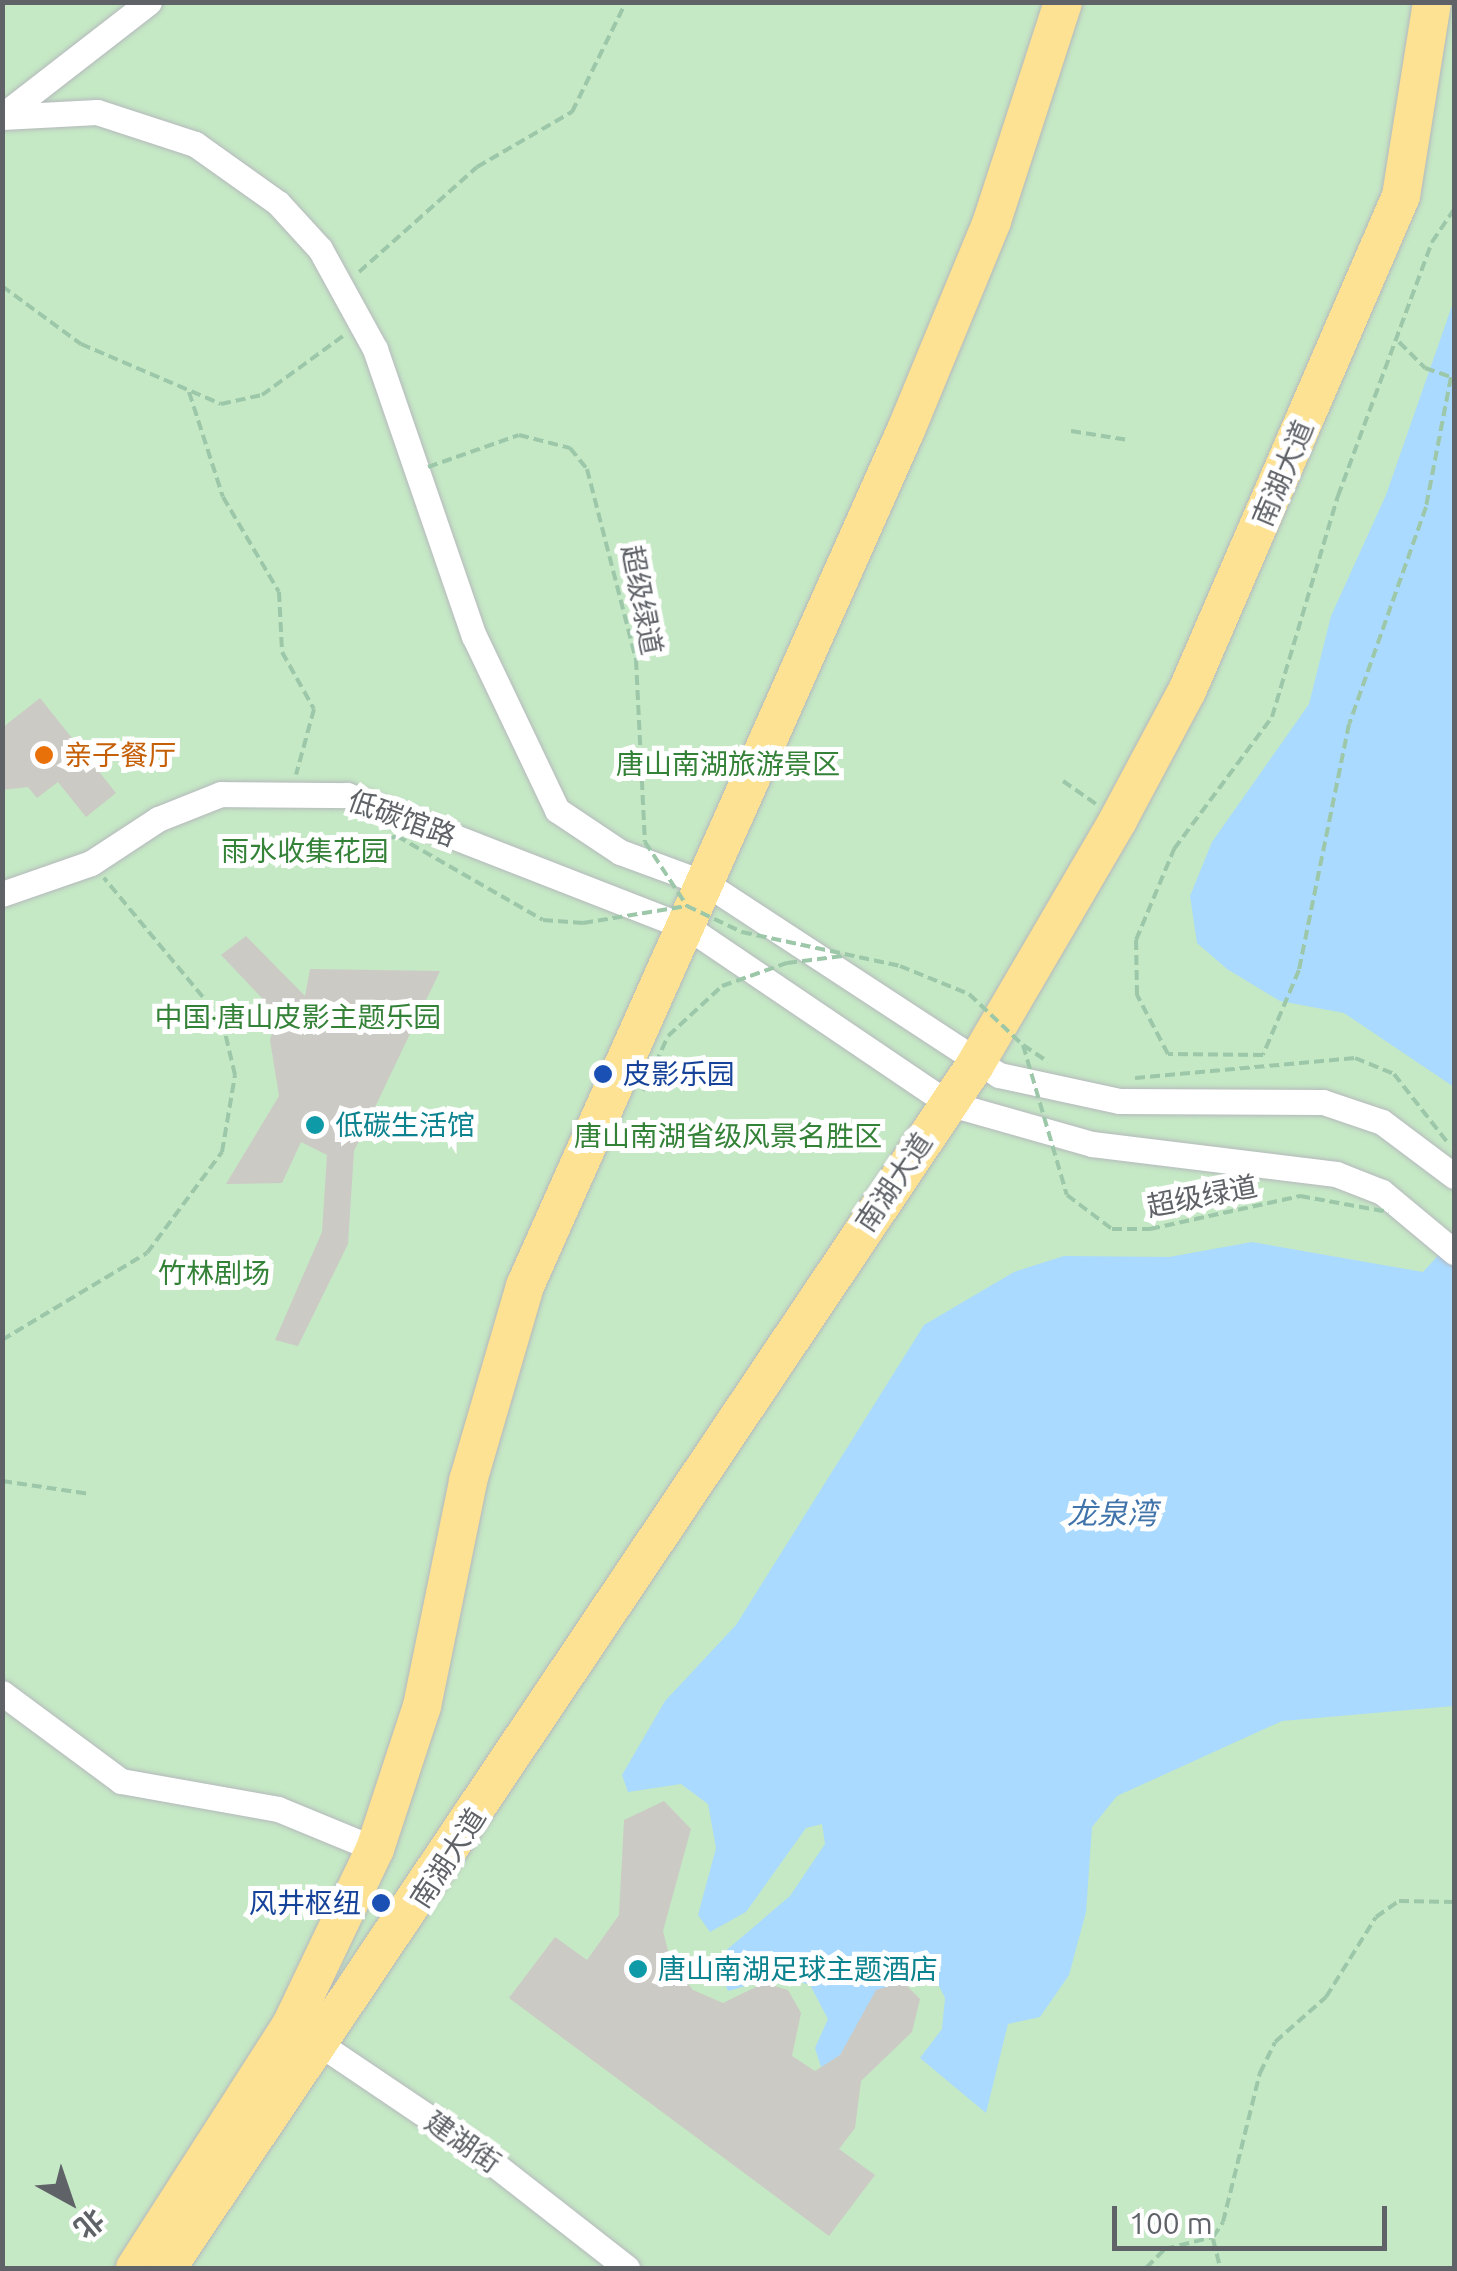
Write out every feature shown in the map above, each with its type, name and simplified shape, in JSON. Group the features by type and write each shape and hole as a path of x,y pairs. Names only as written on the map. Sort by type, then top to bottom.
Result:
{"highway":[{"name":"南湖大道","path":"167,2268 305,2034 375,1849 422,1706 468,1480 525,1286 985,238 1063,2"},
{"name":"南湖大道","path":"135,2268 305,2034 975,1064 1118,820 1187,691 1401,196 1432,2"}],"street":[{"path":"2,116 149,2"},
{"path":"75,63 75,102 195,144 239,173 278,203 344,286 363,321 474,636 557,810 694,906 946,1104 1092,1144 1336,1174 1382,1192 1446,1244"},
{"path":"2,116 97,112"},
{"name":"低碳馆路","path":"2,894 91,863 158,819 221,794 292,791 348,795 694,906"},
{"path":"694,906 975,1064 1119,1102 1322,1102 1382,1122 1454,1176"},
{"path":"2,1694 121,1780 278,1808 375,1849"},
{"name":"建湖街","path":"305,2034 627,2268"}],"path":[{"path":"344,286 477,167 572,112 626,2"},
{"path":"1399,342 1425,368 1451,377 1426,507 1358,692 1314,913 1277,1027 1263,1055 1168,1054 1140,1008 1136,940 1174,849 1272,717 1338,496 1399,342 1453,210"},
{"path":"2,286 42,322 221,404 262,395 363,321"},
{"path":"189,392 223,497 279,592 282,652 314,709 292,791"},
{"path":"1071,430 1128,440"},
{"name":"超级绿道","path":"428,468 519,435 570,448 587,469 636,660 645,842 694,906"},
{"path":"1063,781 1118,820"},
{"path":"374,843 397,836 543,920 583,923 694,906 742,932 847,955 968,994 1023,1046 1064,1068"},
{"path":"2,1340 147,1253 222,1152 235,1074 222,1020 91,863"},
{"path":"642,1091 668,1036 722,986 787,962 847,955"},
{"name":"超级绿道","path":"1023,1046 1067,1195 1112,1229 1150,1230 1300,1196 1390,1212"},
{"path":"1129,1079 1356,1058 1394,1074 1454,1156"},
{"path":"2,1481 90,1494"},
{"path":"1220,2268 1213,2237 1276,2042 1326,1997 1376,1917 1399,1901 1454,1902"},
{"path":"1146,2268 1165,2249 1213,2237"}],"green space":[{"name":"唐山南湖旅游景区","path":"3,3 1454,3 1454,2268 3,2268"}],"water":[{"path":"1454,300 1454,1087 1344,1013 1280,1001 1227,969 1197,943 1190,896 1212,842 1309,704 1331,616 1386,495"},
{"name":"龙泉湾","path":"1454,1238 1454,1706 1282,1721 1117,1796 1092,1827 1086,1912 1069,1975 1040,2017 1008,2024 986,2113 920,2058 942,2029 945,1998 934,1976 895,1981 869,2005 842,2056 821,2067 815,2048 828,2019 810,1985 781,1976 728,1991 716,1959 790,1896 825,1844 822,1824 806,1828 746,1912 710,1932 698,1915 716,1848 708,1804 681,1784 628,1792 622,1775 665,1701 736,1625 924,1325 1014,1272 1064,1256 1169,1257 1252,1242 1423,1272"}],"building":[{"name":"亲子餐厅","path":"40,698 116,793 86,817 58,782 37,798 28,787 2,790 2,728"},
{"name":"低碳生活馆","path":"246,936 305,996 310,969 440,971 354,1151 348,1244 298,1346 275,1340 322,1232 327,1155 301,1142 282,1183 226,1184 279,1096 270,1040 278,1015 221,955"},
{"path":"664,1801 691,1829 663,1931 671,1963 693,1990 723,2003 764,1983 788,1990 801,2013 792,2056 815,2071 840,2055 876,1990 903,1982 920,1999 912,2032 861,2081 855,2128 839,2149 875,2175 829,2236 509,1998 555,1937 587,1960 619,1915 624,1820"}],"place":[{"name":"亲子餐厅","path":"44,755"},
{"name":"皮影乐园","path":"603,1074"},
{"name":"低碳生活馆","path":"315,1125"},
{"name":"风井枢纽","path":"381,1903"},
{"name":"唐山南湖足球主题酒店","path":"638,1969"}],"park label":[{"name":"雨水收集花园","path":"305,851"},
{"name":"中国·唐山皮影主题乐园","path":"298,1017"},
{"name":"唐山南湖省级风景名胜区","path":"728,1136"},
{"name":"竹林剧场","path":"214,1273"}]}
